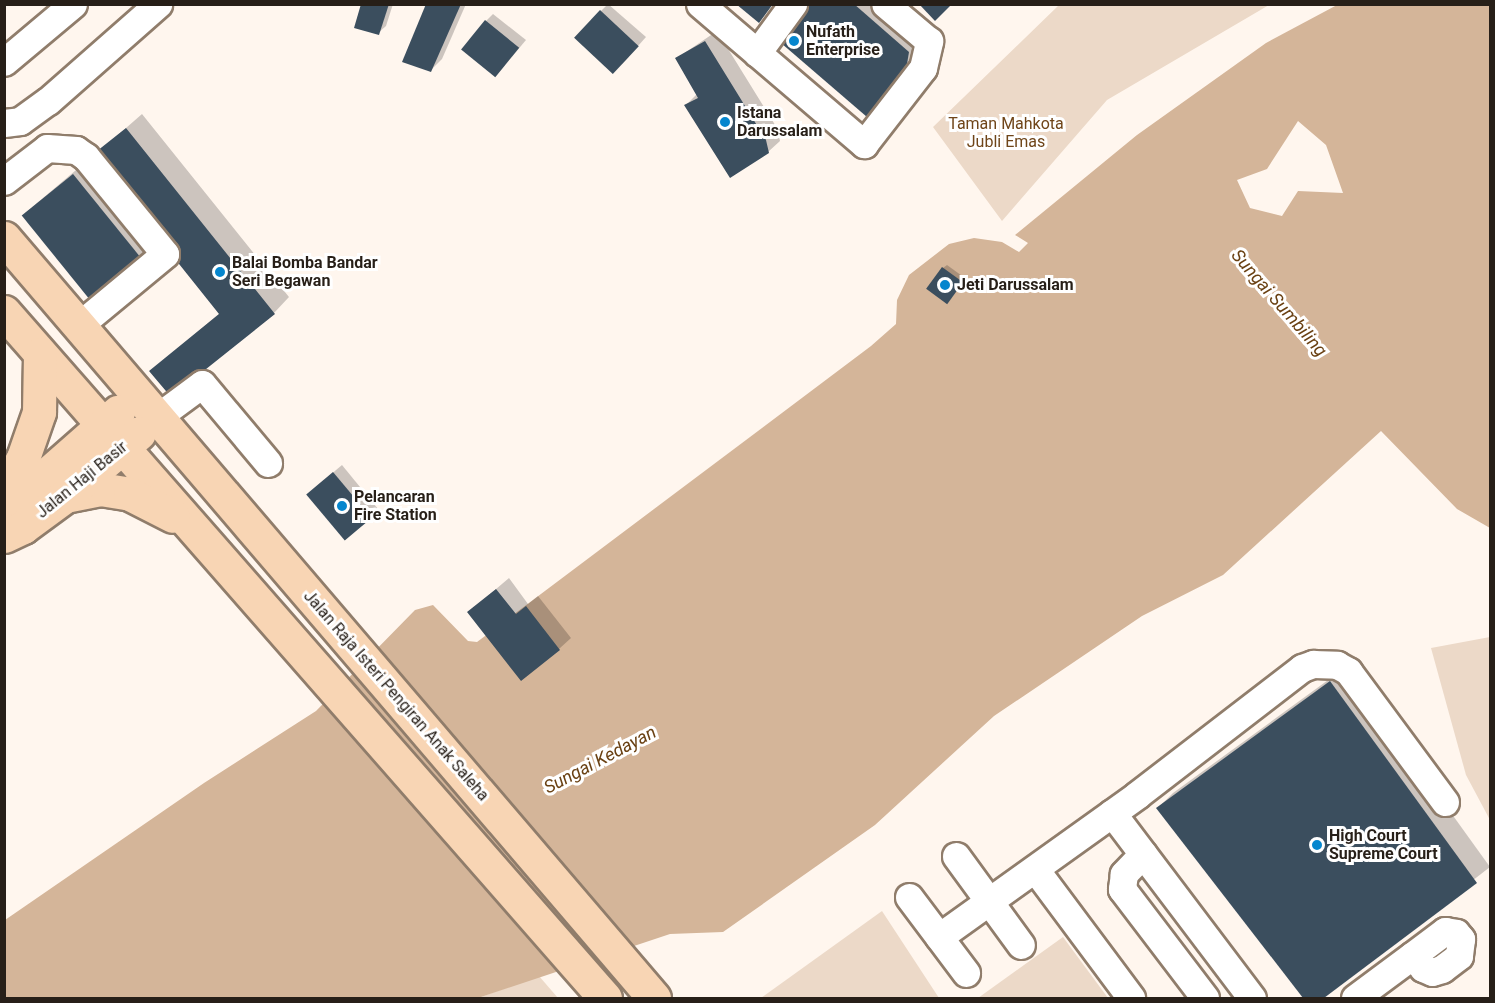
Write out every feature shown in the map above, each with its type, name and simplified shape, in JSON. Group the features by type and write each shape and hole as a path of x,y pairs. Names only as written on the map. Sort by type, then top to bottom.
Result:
{"main road":[{"name":"Jalan Raja Isteri Pengiran Anak Saleha","path":"4,238 646,989"},
{"path":"4,312 112,437 331,681 604,999"},
{"path":"4,492 23,458 39,412 40,354"},
{"name":"Jalan Haji Basir","path":"4,512 112,437 146,406"},
{"name":"Jalan Haji Basir","path":"4,536 23,528 65,496 112,437"},
{"path":"65,496 100,489 130,494 195,530"}],"street":[{"path":"4,62 73,4"},
{"path":"4,123 20,121 48,101 158,4"},
{"path":"700,4 864,144 923,68 929,41 885,4"},
{"path":"757,53 793,4"},
{"path":"4,181 47,148 76,150 86,157 165,254 78,326"},
{"path":"146,406 202,384 268,463"},
{"path":"939,936 1112,813 1302,668 1326,663 1348,671 1445,802"},
{"path":"1112,813 1252,999"},
{"path":"1143,854 1124,874 1122,889 1205,999"},
{"path":"956,856 1021,945"},
{"path":"1035,869 1131,999"},
{"path":"909,897 966,973"},
{"path":"1355,999 1413,955"}],"green space":[{"name":"Taman Mahkota Jubli Emas","path":"1059,5 1269,5 1107,100 1002,221 933,127"},
{"path":"1490,637 1490,820 1466,775 1431,648"},
{"path":"882,911 939,998 761,998"},
{"path":"1063,937 1108,998 978,998"},
{"path":"539,976 558,998 478,998"}],"water":[{"path":"1337,5 1490,5 1490,528 1457,509 1381,431 1223,575 1142,616 994,716 875,825 723,932 670,934 478,998 5,998 5,920 204,783 316,711 415,610 433,605 468,641 477,642 871,346 896,324 897,300 909,275 949,244 974,238 1002,242 1019,252 1028,243 1015,235 1137,135 1266,43","holes":["1298,121 1326,145 1343,193 1298,191 1282,216 1250,208 1237,180 1267,169"]}],"building":[{"path":"361,4 389,4 379,35 354,28"},
{"path":"426,4 461,4 431,72 402,62"},
{"path":"736,4 773,4 759,23"},
{"path":"808,4 854,4 909,52 905,76 867,117 781,43"},
{"path":"919,4 952,4 935,21"},
{"path":"600,10 639,46 613,74 574,38"},
{"path":"485,20 519,48 495,77 461,50"},
{"name":"Istana Darussalam","path":"705,41 766,140 769,153 730,178 684,105 698,98 675,58"},
{"path":"126,128 275,314 171,397 149,371 219,314 92,155"},
{"path":"73,174 140,257 89,299 22,216"},
{"name":"Jeti Darussalam","path":"942,267 963,282 947,304 926,289"},
{"path":"333,472 372,518 345,540 306,494"},
{"path":"496,589 516,614 526,606 560,650 521,681 467,612"},
{"name":"High Court Supreme Court","path":"1330,681 1477,883 1324,998 1303,998 1156,808"}],"place":[{"name":"Nufath Enterprise","path":"794,41"},
{"name":"Istana Darussalam","path":"725,122"},
{"name":"Balai Bomba Bandar Seri Begawan","path":"220,272"},
{"name":"Jeti Darussalam","path":"945,285"},
{"name":"Pelancaran Fire Station","path":"342,506"},
{"name":"High Court Supreme Court","path":"1317,845"}],"water label":[{"name":"Sungai Sumbiling","path":"1279,303"},
{"name":"Sungai Kedayan","path":"600,760"}]}
